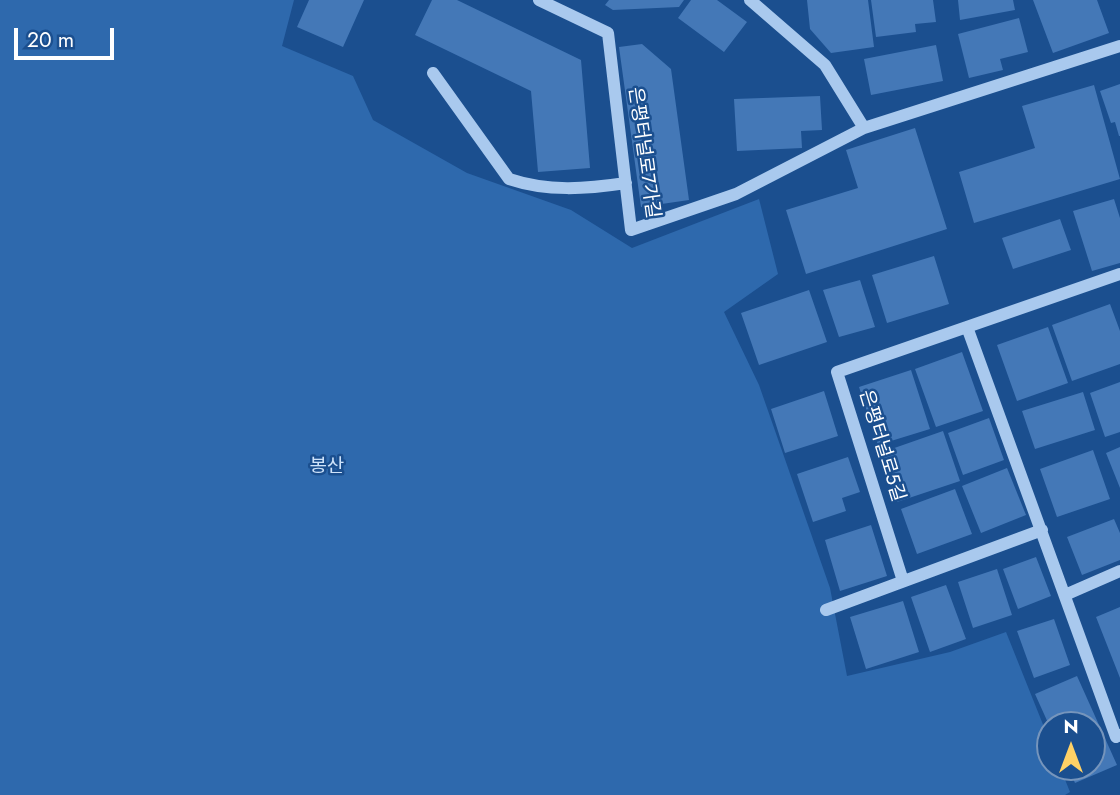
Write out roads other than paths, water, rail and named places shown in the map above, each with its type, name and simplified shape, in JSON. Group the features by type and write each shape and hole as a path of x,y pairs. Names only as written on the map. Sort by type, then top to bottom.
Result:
{"street":[{"name":"은평터널로7가길","path":"539,0 608,33 631,230 736,194 864,128 1120,46"},
{"path":"750,0 825,65 864,128"},
{"path":"433,73 509,179 530,186 586,189 626,183"},
{"name":"은평터널로5길","path":"903,581 837,372 1119,277"},
{"path":"967,327 1116,737 1120,735"},
{"path":"826,610 1042,530"},
{"path":"1065,595 1120,571"}],"park label":[{"name":"봉산","path":"327,467"}]}
